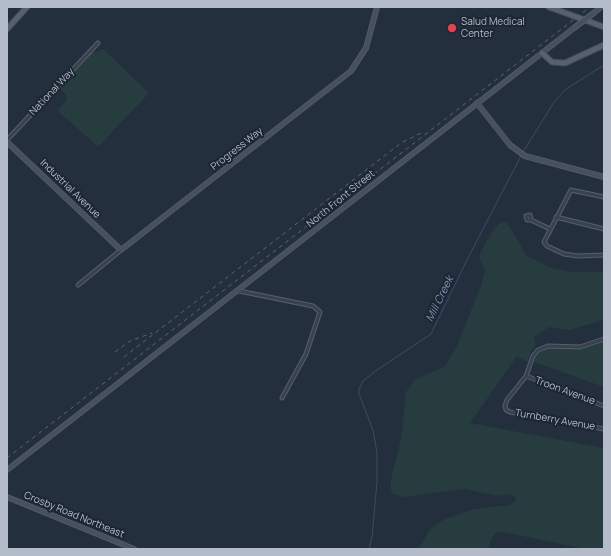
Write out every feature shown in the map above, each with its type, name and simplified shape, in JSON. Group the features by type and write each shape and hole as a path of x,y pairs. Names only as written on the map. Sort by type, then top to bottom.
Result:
{"main road":[{"path":"7,29 27,7"},
{"path":"549,7 604,27"},
{"path":"593,23 604,31"},
{"path":"542,53 552,62 566,63 604,45"}],"street":[{"name":"Progress Way","path":"78,285 350,71 366,48 377,7"},
{"name":"North Front Street","path":"7,470 239,291 601,7"},
{"name":"National Way","path":"7,141 98,43"},
{"path":"477,103 506,140 519,153 525,156 604,177"},
{"name":"Industrial Avenue","path":"7,141 121,250"},
{"path":"604,197 571,190 556,217 544,244 555,251 572,256 604,255"},
{"path":"556,217 604,229"},
{"path":"531,220 550,229"},
{"path":"239,291 313,306 320,312 306,354 282,398"},
{"path":"526,376 534,354 542,348 580,347 604,339"},
{"name":"Troon Avenue","path":"526,376 604,406"},
{"name":"Turnberry Avenue","path":"526,376 507,401 506,410 604,429"},
{"name":"Crosby Road Northeast","path":"7,497 134,549"}],"green space":[{"path":"103,49 149,93 98,147 57,110 67,100 65,98 67,95 59,88 92,53"},
{"path":"506,221 527,256 552,268 571,272 604,272 604,320 569,330 549,327 534,337 536,346 531,351 527,362 517,356 470,423 604,448 604,549 586,549 498,531 492,537 488,549 418,549 431,528 445,519 474,509 510,505 515,501 516,497 509,494 498,496 464,489 403,497 393,494 391,490 391,480 401,439 406,392 415,380 445,366 457,346 482,283 485,270 480,260 480,253 492,232 500,223"},
{"path":"603,341 604,387 534,362 537,354 545,349 580,349"}],"waterway":[{"name":"Mill Creek","path":"523,152 554,102 566,89 604,65"},
{"name":"Mill Creek","path":"369,549 372,537 377,482 377,453 373,430 359,394 359,389 363,381 374,372 431,334 468,258 521,156"}],"railway":[{"path":"7,458 590,7"},
{"path":"124,357 401,143 421,133"},
{"path":"115,352 130,341 152,333"}],"place":[{"name":"Salud Medical Center","path":"452,28"}]}
